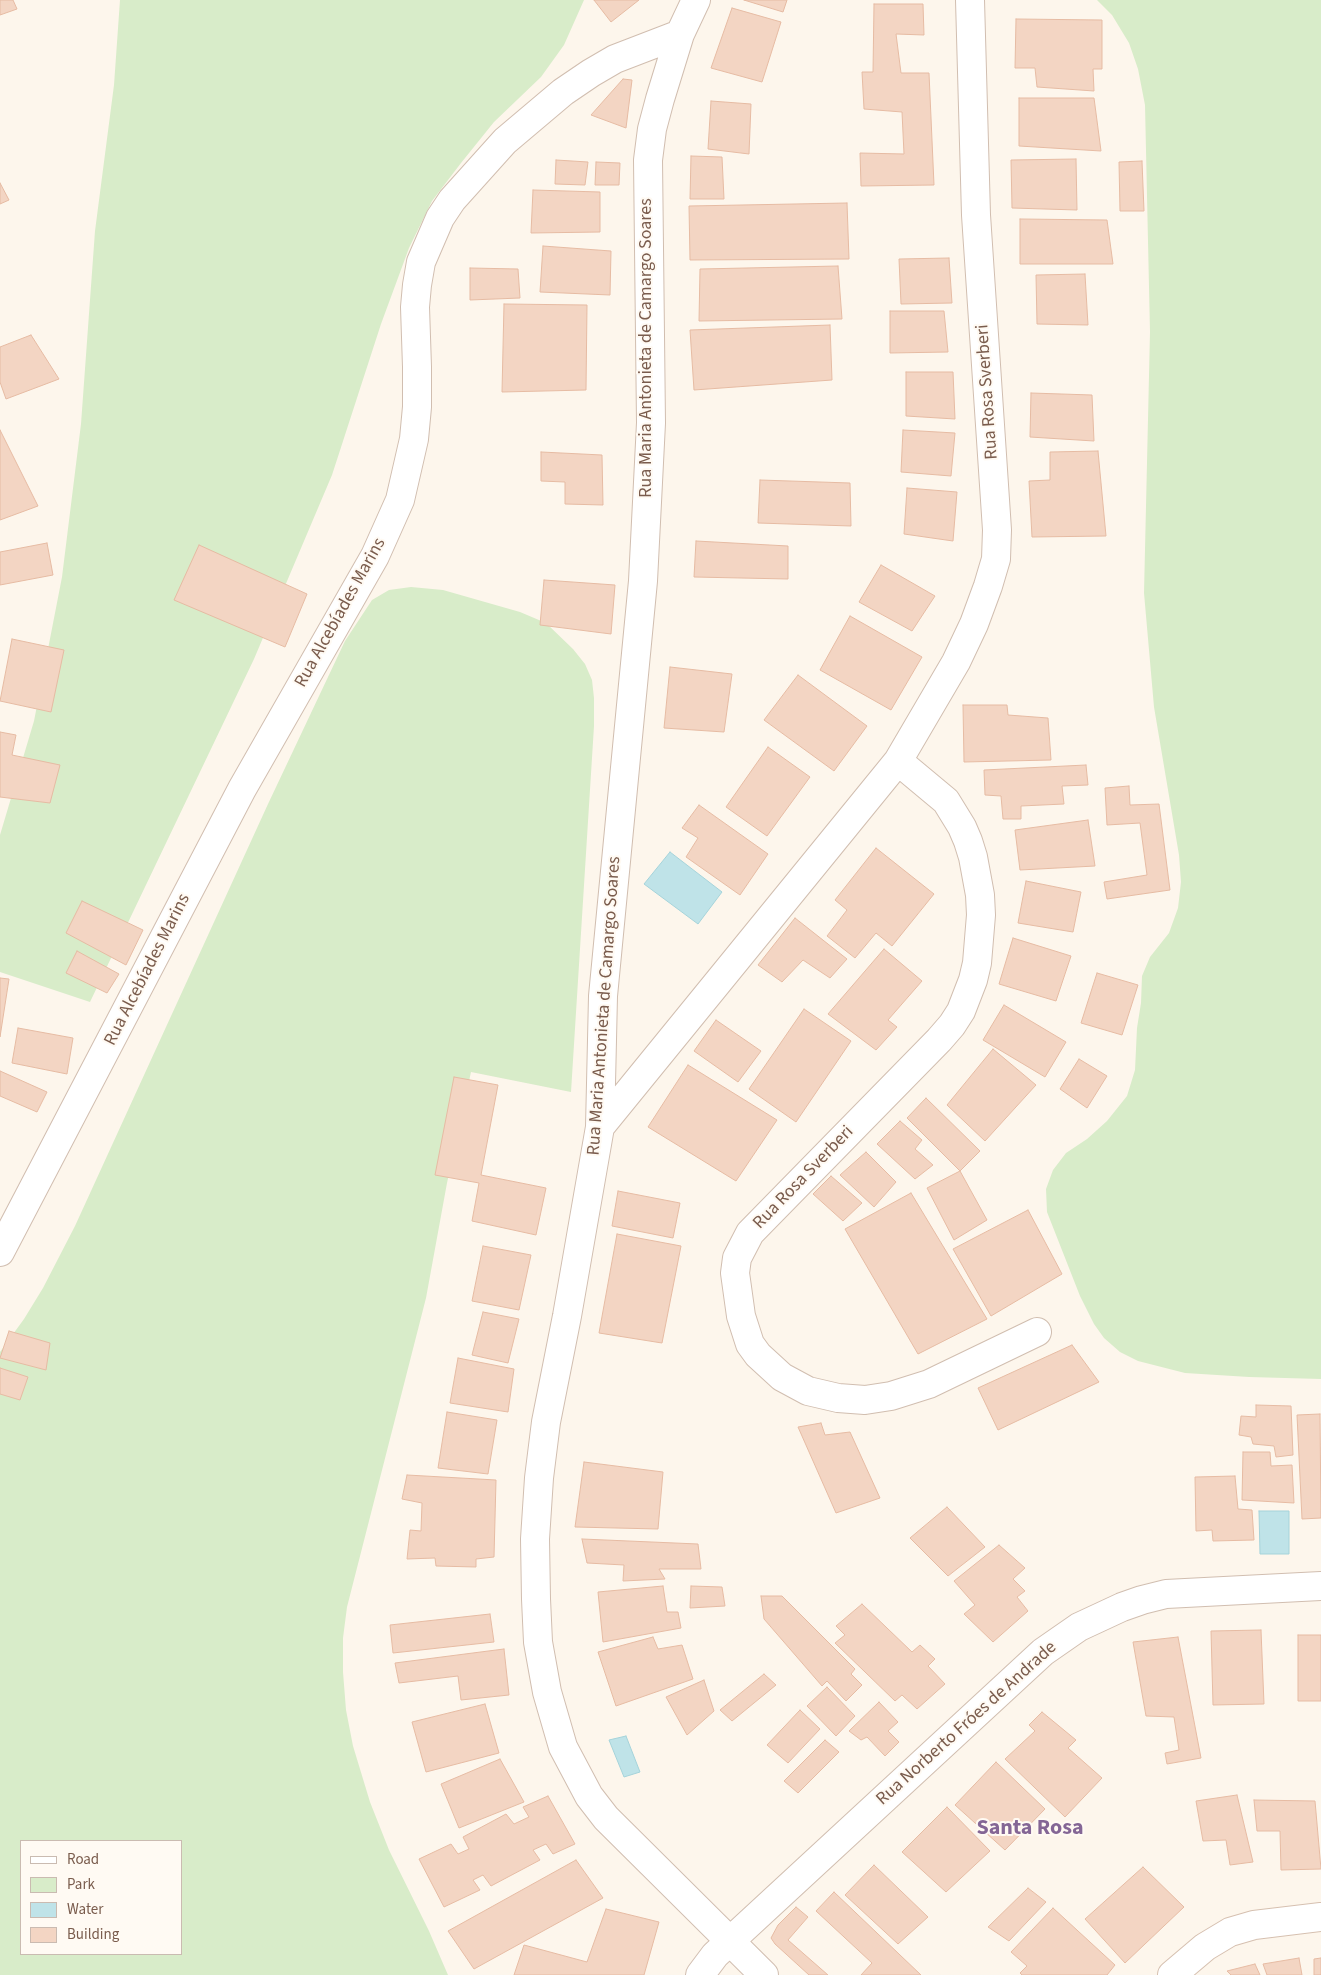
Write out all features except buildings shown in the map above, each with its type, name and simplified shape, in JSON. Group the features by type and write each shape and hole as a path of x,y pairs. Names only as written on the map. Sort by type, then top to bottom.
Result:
{"street":[{"name":"Rua Maria Antonieta de Camargo Soares","path":"696,0 680,34 658,107 652,129 648,160 651,423 644,551 603,996 600,1127 542,1450 535,1539 536,1600 538,1642 547,1692 563,1747 589,1796 606,1818 764,1975"},
{"path":"970,0 984,0"},
{"name":"Rua Rosa Sverberi","path":"600,1127 898,761 956,662 974,624 988,586 996,559 997,530 976,215 970,0"},
{"name":"Rua Alcebíades Marins","path":"0,1252 242,789 375,556 400,500 414,439 417,375 415,307 417,285 421,262 440,218 452,200 505,142 564,92 615,59 680,34"},
{"name":"Rua Rosa Sverberi","path":"898,761 946,801 968,841 980,896 981,915 977,963 973,980 960,1011 952,1025 939,1040 750,1233 738,1258 736,1273 740,1316 750,1344 758,1355 782,1377 808,1392 838,1398 865,1400 891,1396 929,1384 1037,1332"},
{"name":"Rua Norberto Fróes de Andrade","path":"700,1975 715,1955 1036,1659 1080,1627 1122,1607 1166,1594 1321,1586"},
{"path":"1172,1975 1198,1953 1230,1932 1254,1925 1321,1917"}],"green space":[{"path":"120,0 584,0 564,45 541,77 494,122 432,201 409,248 381,324 332,475 254,659 90,1002 0,972 0,835 34,721 62,577 81,424 95,231 114,85"},
{"path":"1097,0 1321,0 1321,1379 1185,1373 1138,1361 1120,1352 1104,1338 1094,1324 1080,1296 1047,1212 1046,1189 1053,1170 1066,1153 1087,1139 1107,1121 1127,1096 1135,1070 1142,976 1150,957 1169,933 1178,908 1181,882 1179,855 1154,707 1144,593 1150,332 1145,105 1138,69 1129,43 1112,15"},
{"path":"411,587 443,590 520,612 546,623 573,649 585,664 592,680 594,698 594,726 571,1092 471,1072 447,1183 426,1298 347,1607 343,1638 346,1710 353,1746 370,1802 389,1850 429,1931 448,1975 0,1975 0,1352 24,1319 43,1288 75,1226 268,804 345,641 372,600 389,590"}],"water":[{"path":"670,852 722,892 698,924 644,884"},
{"path":"1259,1511 1289,1511 1289,1554 1260,1554"},
{"path":"626,1736 640,1772 624,1777 609,1740"}],"district":[{"name":"Santa Rosa","path":"1030,1829"}]}
